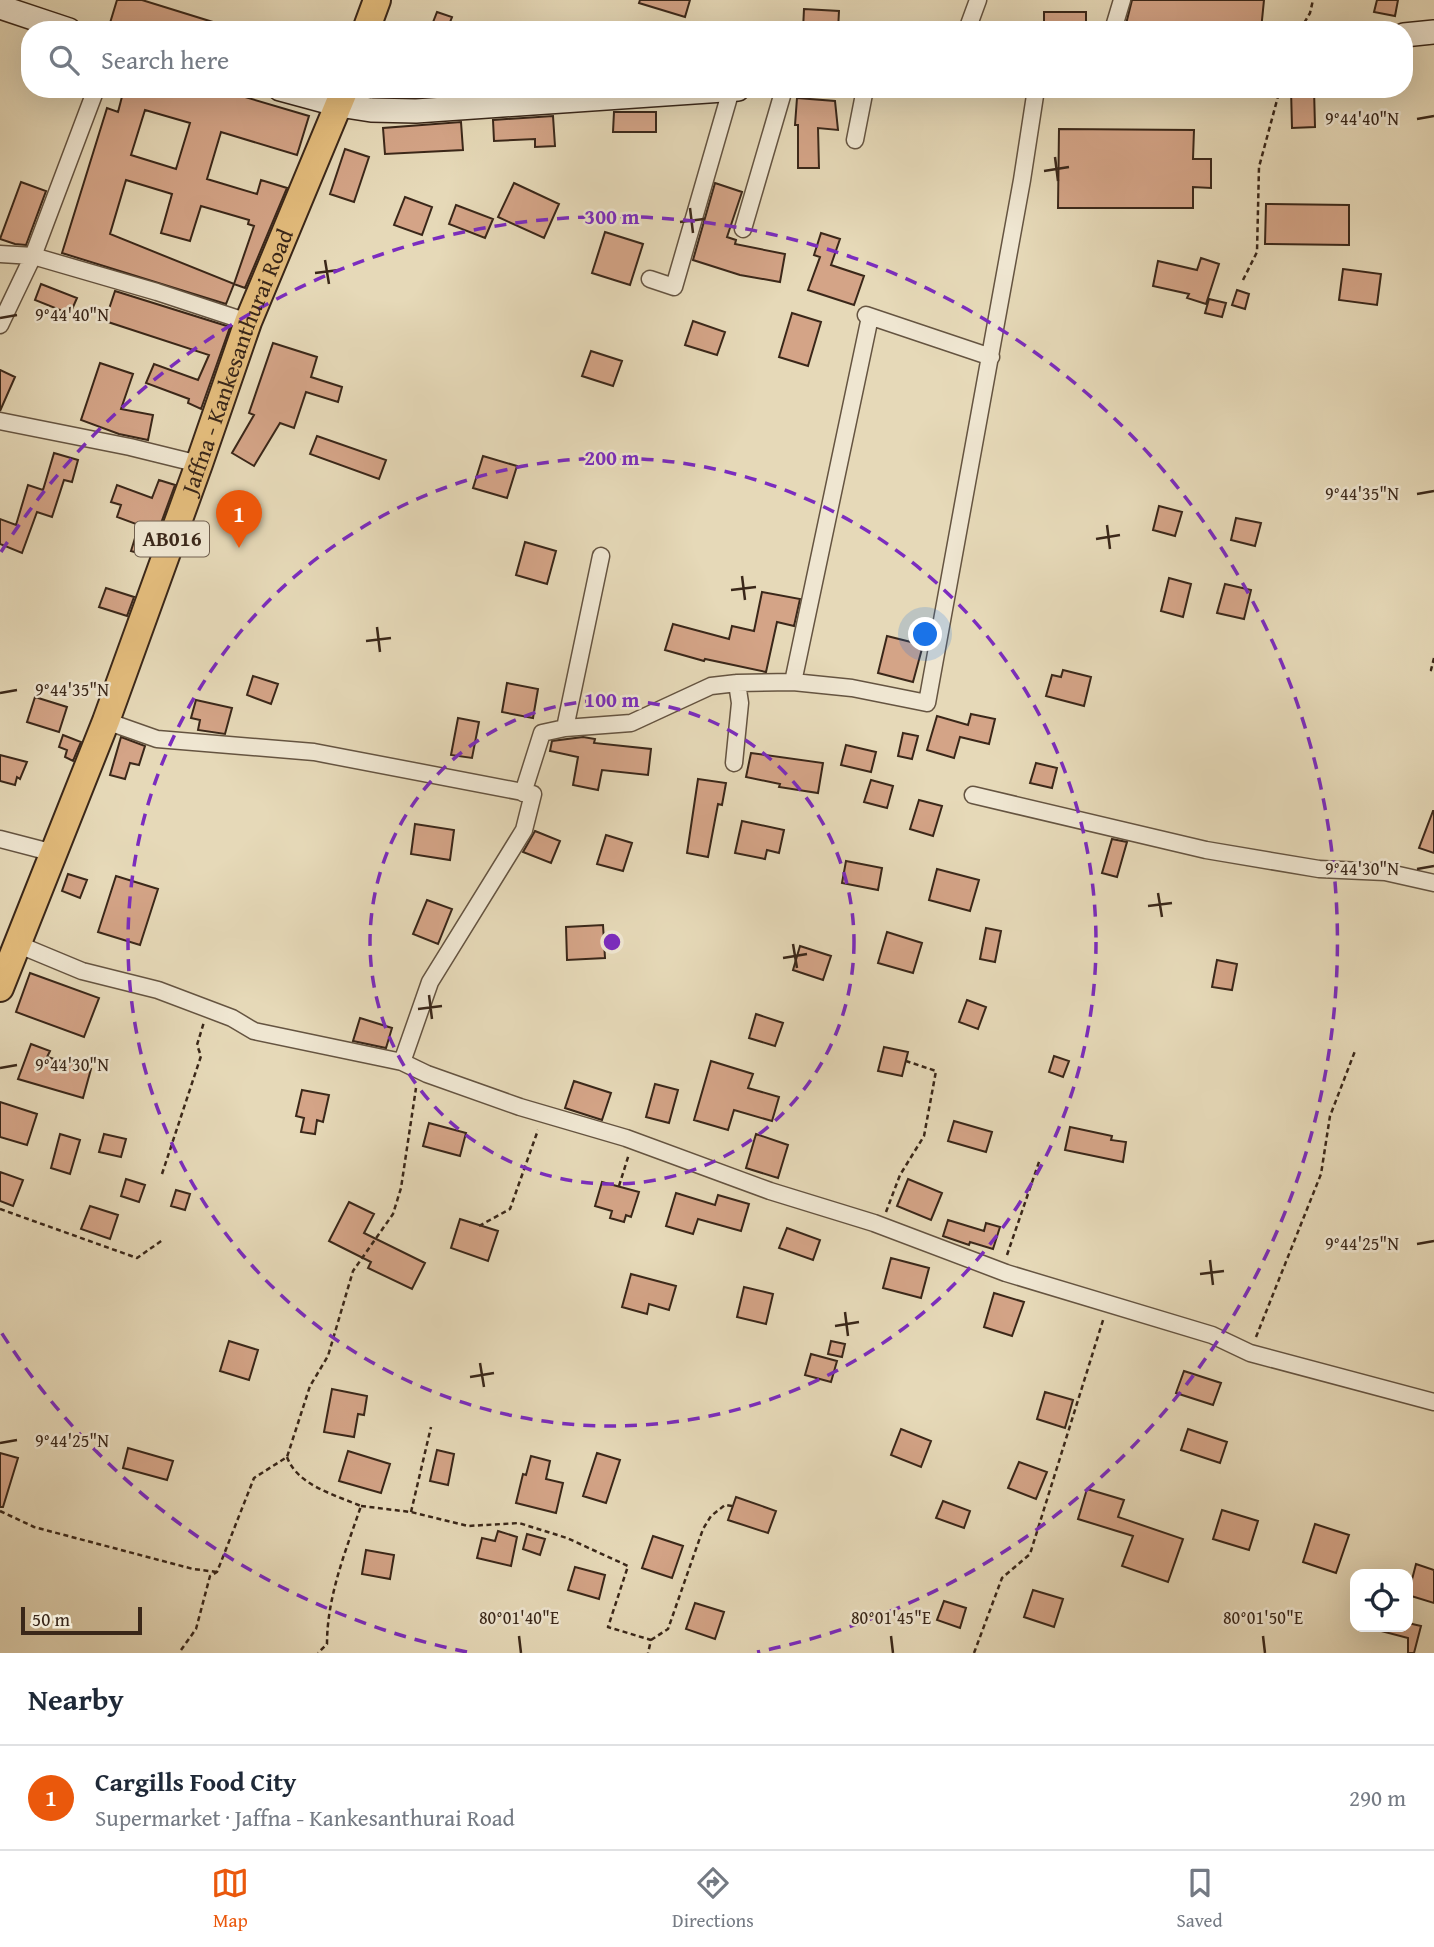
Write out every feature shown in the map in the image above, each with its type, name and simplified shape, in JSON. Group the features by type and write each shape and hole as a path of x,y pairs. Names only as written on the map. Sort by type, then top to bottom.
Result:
{"main road":[{"path":"369,21 377,0"},
{"path":"0,8 41,21"},
{"path":"1413,34 1434,32"},
{"name":"Jaffna - Kankesanthurai Road","path":"0,988 106,721 200,464 248,322 342,98"},
{"path":"344,98 371,110 416,111 611,98"}],"street":[{"path":"970,21 978,0"},
{"path":"1116,21 1122,0"},
{"path":"0,325 33,256 93,98"},
{"path":"650,279 674,287 729,98"},
{"path":"743,229 780,98"},
{"path":"855,140 862,98"},
{"path":"523,793 542,733 565,728 631,723 711,686 793,682 852,688 927,703 991,357 1034,98"},
{"path":"0,254 33,256 248,322"},
{"path":"793,682 868,316 991,357"},
{"path":"0,421 200,464"},
{"path":"565,728 601,556"},
{"path":"734,762 740,703 737,683"},
{"path":"106,721 156,739 314,752 533,794 524,830 430,982 402,1062"},
{"path":"973,795 1206,850 1319,869 1385,873 1434,883"},
{"path":"0,839 54,853"},
{"path":"18,944 82,971 158,990 232,1018 254,1031 402,1062 419,1071 544,1114 632,1140 770,1191 881,1225 1001,1272 1212,1335 1250,1353 1434,1402"}],"path":[{"path":"1305,21 1313,0"},
{"path":"1243,279 1257,252 1259,167 1277,98"},
{"path":"1434,658 1431,670 1434,671"},
{"path":"162,1174 201,1056 197,1045 207,1009"},
{"path":"1250,1353 1321,1174 1330,1116 1355,1051"},
{"path":"881,1225 900,1175 924,1136 936,1072 906,1061"},
{"path":"419,1071 401,1188 393,1214 353,1271 328,1356 310,1386 287,1457 292,1471 323,1491 361,1506 411,1512 468,1525 519,1523 567,1538 628,1566 608,1627 651,1640"},
{"path":"480,1226 510,1209 544,1114"},
{"path":"619,1186 632,1140"},
{"path":"1001,1272 1040,1159"},
{"path":"0,1209 137,1258 164,1239"},
{"path":"974,1653 1002,1578 1030,1553 1108,1304"},
{"path":"411,1512 430,1427"},
{"path":"181,1650 196,1629 210,1576 217,1572 254,1478 287,1457"},
{"path":"648,1653 651,1640 668,1629 707,1522 725,1505 732,1506"},
{"path":"318,1653 327,1644 327,1624 339,1569 361,1506"},
{"path":"0,1511 34,1527 192,1569 217,1572"}],"building":[{"path":"117,0 142,0 210,21 111,21"},
{"path":"640,0 690,0 685,17 639,3"},
{"path":"1132,0 1264,0 1262,21 1127,21"},
{"path":"1377,0 1398,0 1395,16 1374,12"},
{"path":"804,9 839,11 838,21 803,21"},
{"path":"437,12 452,17 450,21 434,21"},
{"path":"1044,12 1086,12 1086,21 1044,21"},
{"path":"122,98 248,98 309,116 297,155 221,132 207,179 257,194 261,180 287,188 245,288 234,284 226,304 62,253 107,108 118,112","holes":["145,110 190,123 176,169 131,155","126,180 172,194 161,233 190,241 201,206 249,220 248,224 254,226 234,284 110,234"]},
{"path":"797,98 835,101 838,130 818,128 819,168 798,168 798,125 795,125"},
{"path":"1291,98 1314,98 1315,127 1292,128"},
{"path":"614,112 656,112 656,132 613,132"},
{"path":"553,116 555,146 535,147 535,139 494,141 493,120"},
{"path":"461,122 463,150 385,154 383,128"},
{"path":"1059,129 1194,130 1193,159 1211,159 1211,188 1193,187 1193,208 1058,208"},
{"path":"345,149 369,157 354,202 330,194"},
{"path":"21,182 46,191 26,245 0,239"},
{"path":"514,183 559,204 544,238 498,217"},
{"path":"715,183 742,192 727,237 736,240 735,244 785,254 780,282 740,275 693,260"},
{"path":"405,197 432,207 422,235 394,225"},
{"path":"1266,204 1349,205 1349,245 1265,244"},
{"path":"456,205 493,219 485,238 449,224"},
{"path":"605,232 643,244 630,285 592,273"},
{"path":"821,233 840,239 831,265 864,276 854,305 808,290 820,257 814,255"},
{"path":"1201,258 1219,264 1206,304 1187,298 1189,294 1153,286 1158,261 1197,270"},
{"path":"1343,269 1381,274 1377,305 1339,300"},
{"path":"41,284 77,298 70,314 35,300"},
{"path":"1237,290 1249,294 1245,309 1232,305"},
{"path":"115,291 230,327 201,409 188,403 189,399 146,383 154,364 198,380 209,355 105,321"},
{"path":"1209,299 1226,303 1222,317 1205,313"},
{"path":"792,313 821,322 808,366 779,357"},
{"path":"693,321 725,332 717,355 685,345"},
{"path":"273,343 317,357 311,377 342,387 338,402 306,392 294,428 280,423 254,466 232,453 254,415 249,413"},
{"path":"591,351 622,361 613,386 582,376"},
{"path":"100,363 133,374 121,409 153,415 148,440 119,434 81,420"},
{"path":"0,370 15,377 0,411"},
{"path":"317,436 386,460 379,479 310,454"},
{"path":"54,453 78,460 72,482 64,480 52,517 37,512 22,553 0,544 0,519 16,525 28,485 43,490"},
{"path":"483,456 517,466 507,498 473,488"},
{"path":"159,480 175,485 149,556 131,551 139,525 117,517 121,505 111,502 117,485 152,498"},
{"path":"1159,506 1182,512 1175,536 1153,530"},
{"path":"1236,518 1261,523 1255,546 1231,540"},
{"path":"525,542 556,551 547,584 516,575"},
{"path":"1169,578 1191,584 1183,617 1161,611"},
{"path":"1225,584 1251,590 1244,619 1217,613"},
{"path":"106,588 134,597 127,616 99,607"},
{"path":"762,592 800,599 794,626 777,622 766,672 705,659 704,661 665,650 673,624 729,639 732,626 754,631"},
{"path":"887,636 923,645 913,682 878,673"},
{"path":"1063,670 1091,677 1084,706 1046,696 1052,675 1061,677"},
{"path":"253,676 278,684 271,704 247,695"},
{"path":"507,683 538,689 533,718 502,712"},
{"path":"35,697 67,707 59,732 27,722"},
{"path":"196,700 232,708 225,734 198,730 200,720 191,718"},
{"path":"971,714 995,719 989,744 960,737 954,758 927,750 937,716 968,725"},
{"path":"458,718 479,722 472,758 451,755"},
{"path":"903,733 918,736 912,759 898,756"},
{"path":"63,735 81,742 73,761 65,757 67,750 59,747"},
{"path":"121,737 145,746 139,765 130,763 125,779 110,775"},
{"path":"583,737 595,739 594,743 651,749 648,775 602,770 598,790 573,785 578,757 550,751 552,741"},
{"path":"846,745 876,752 871,772 841,765"},
{"path":"751,753 823,763 818,793 779,787 780,784 746,777"},
{"path":"0,755 27,762 15,785 0,781"},
{"path":"1036,763 1057,768 1052,788 1030,783"},
{"path":"698,779 726,783 722,805 718,804 708,857 687,853"},
{"path":"871,780 893,786 887,808 864,802"},
{"path":"919,800 942,806 933,836 910,829"},
{"path":"1434,811 1434,853 1419,848"},
{"path":"742,821 784,830 779,853 767,850 765,859 735,853"},
{"path":"415,824 454,830 450,860 411,854"},
{"path":"535,831 560,841 551,863 523,852"},
{"path":"606,835 632,843 623,871 597,864"},
{"path":"1112,839 1127,842 1117,877 1102,873"},
{"path":"846,861 882,868 878,890 842,883"},
{"path":"937,869 979,880 970,911 929,900"},
{"path":"68,874 87,880 80,898 62,891"},
{"path":"116,876 158,889 140,945 98,932"},
{"path":"427,900 452,909 438,944 413,934"},
{"path":"603,925 605,958 567,960 566,927"},
{"path":"986,928 1001,931 995,962 980,959"},
{"path":"887,932 922,943 913,973 878,963"},
{"path":"800,946 831,956 823,980 793,970"},
{"path":"1217,960 1237,964 1232,990 1212,987"},
{"path":"30,973 99,998 84,1037 16,1012"},
{"path":"967,1000 986,1007 978,1029 959,1022"},
{"path":"756,1014 783,1023 775,1046 749,1038"},
{"path":"360,1018 392,1028 386,1048 353,1041"},
{"path":"31,1044 50,1051 47,1057 91,1069 83,1098 18,1079"},
{"path":"884,1047 908,1052 902,1076 878,1071"},
{"path":"1054,1056 1069,1061 1063,1077 1049,1072"},
{"path":"711,1061 753,1074 748,1088 779,1097 772,1121 734,1110 728,1130 694,1120"},
{"path":"574,1081 611,1093 602,1120 565,1108"},
{"path":"655,1084 678,1090 669,1123 646,1117"},
{"path":"302,1090 329,1095 323,1122 317,1120 315,1134 301,1132 304,1118 296,1116"},
{"path":"0,1102 37,1114 27,1145 0,1137"},
{"path":"954,1121 992,1132 986,1152 948,1141"},
{"path":"429,1123 466,1133 460,1156 423,1146"},
{"path":"1070,1127 1112,1136 1111,1140 1126,1142 1123,1162 1065,1150"},
{"path":"60,1134 80,1140 70,1174 51,1168"},
{"path":"104,1134 126,1139 121,1157 99,1152"},
{"path":"756,1134 788,1145 778,1178 746,1168"},
{"path":"0,1172 23,1180 13,1206 0,1201"},
{"path":"126,1179 145,1185 139,1202 121,1196"},
{"path":"908,1179 942,1193 931,1220 897,1206"},
{"path":"602,1182 639,1192 631,1217 626,1215 624,1222 610,1218 612,1211 595,1206"},
{"path":"176,1190 190,1194 185,1210 171,1206"},
{"path":"676,1193 715,1205 718,1195 749,1204 741,1231 698,1219 693,1234 666,1226"},
{"path":"349,1202 374,1214 364,1233 425,1263 412,1289 368,1268 371,1262 329,1241"},
{"path":"90,1206 118,1215 110,1239 81,1229"},
{"path":"460,1219 498,1231 488,1261 451,1248"},
{"path":"948,1220 984,1231 986,1223 1000,1227 993,1249 970,1242 969,1245 943,1236"},
{"path":"787,1228 820,1240 813,1260 779,1248"},
{"path":"891,1258 929,1268 921,1298 883,1288"},
{"path":"631,1274 676,1286 669,1310 649,1304 647,1314 622,1307"},
{"path":"744,1287 773,1294 766,1324 737,1317"},
{"path":"994,1293 1024,1302 1012,1336 984,1327"},
{"path":"229,1341 258,1350 249,1380 220,1371"},
{"path":"831,1341 845,1344 842,1357 828,1354"},
{"path":"811,1354 837,1361 831,1382 805,1375"},
{"path":"1184,1371 1221,1383 1213,1405 1176,1393"},
{"path":"332,1389 367,1396 364,1415 358,1414 354,1437 324,1432"},
{"path":"1045,1392 1073,1400 1065,1428 1037,1419"},
{"path":"901,1429 931,1441 921,1467 891,1455"},
{"path":"1188,1429 1227,1442 1220,1463 1181,1450"},
{"path":"128,1448 173,1461 167,1480 123,1468"},
{"path":"437,1450 454,1454 448,1485 430,1481"},
{"path":"348,1451 390,1464 381,1493 339,1481"},
{"path":"0,1453 18,1458 3,1507 0,1507"},
{"path":"597,1453 620,1460 606,1503 583,1496"},
{"path":"531,1456 550,1461 546,1479 563,1483 556,1513 516,1503 523,1474 526,1475"},
{"path":"1019,1462 1047,1472 1036,1499 1008,1488"},
{"path":"1087,1489 1124,1500 1118,1517 1183,1539 1168,1582 1122,1566 1133,1536 1078,1519"},
{"path":"736,1497 776,1511 768,1533 728,1520"},
{"path":"943,1501 970,1511 964,1528 936,1518"},
{"path":"1222,1510 1258,1521 1249,1550 1213,1539"},
{"path":"1315,1524 1349,1535 1336,1573 1303,1562"},
{"path":"498,1531 517,1537 511,1566 477,1558 482,1538 495,1541"},
{"path":"527,1534 545,1539 540,1555 523,1549"},
{"path":"653,1536 683,1546 672,1578 642,1568"},
{"path":"366,1550 394,1555 390,1579 362,1574"},
{"path":"1416,1564 1434,1570 1434,1603 1413,1597"},
{"path":"575,1567 605,1575 599,1599 568,1590"},
{"path":"1033,1590 1063,1599 1054,1627 1024,1617"},
{"path":"944,1601 966,1608 960,1628 937,1620"},
{"path":"695,1603 724,1612 715,1639 686,1629"},
{"path":"1413,1624 1421,1626 1414,1653 1408,1653 1408,1638 1385,1632 1413,1632"}],"place":[{"name":"Cargills Food City","path":"239,548"}]}
